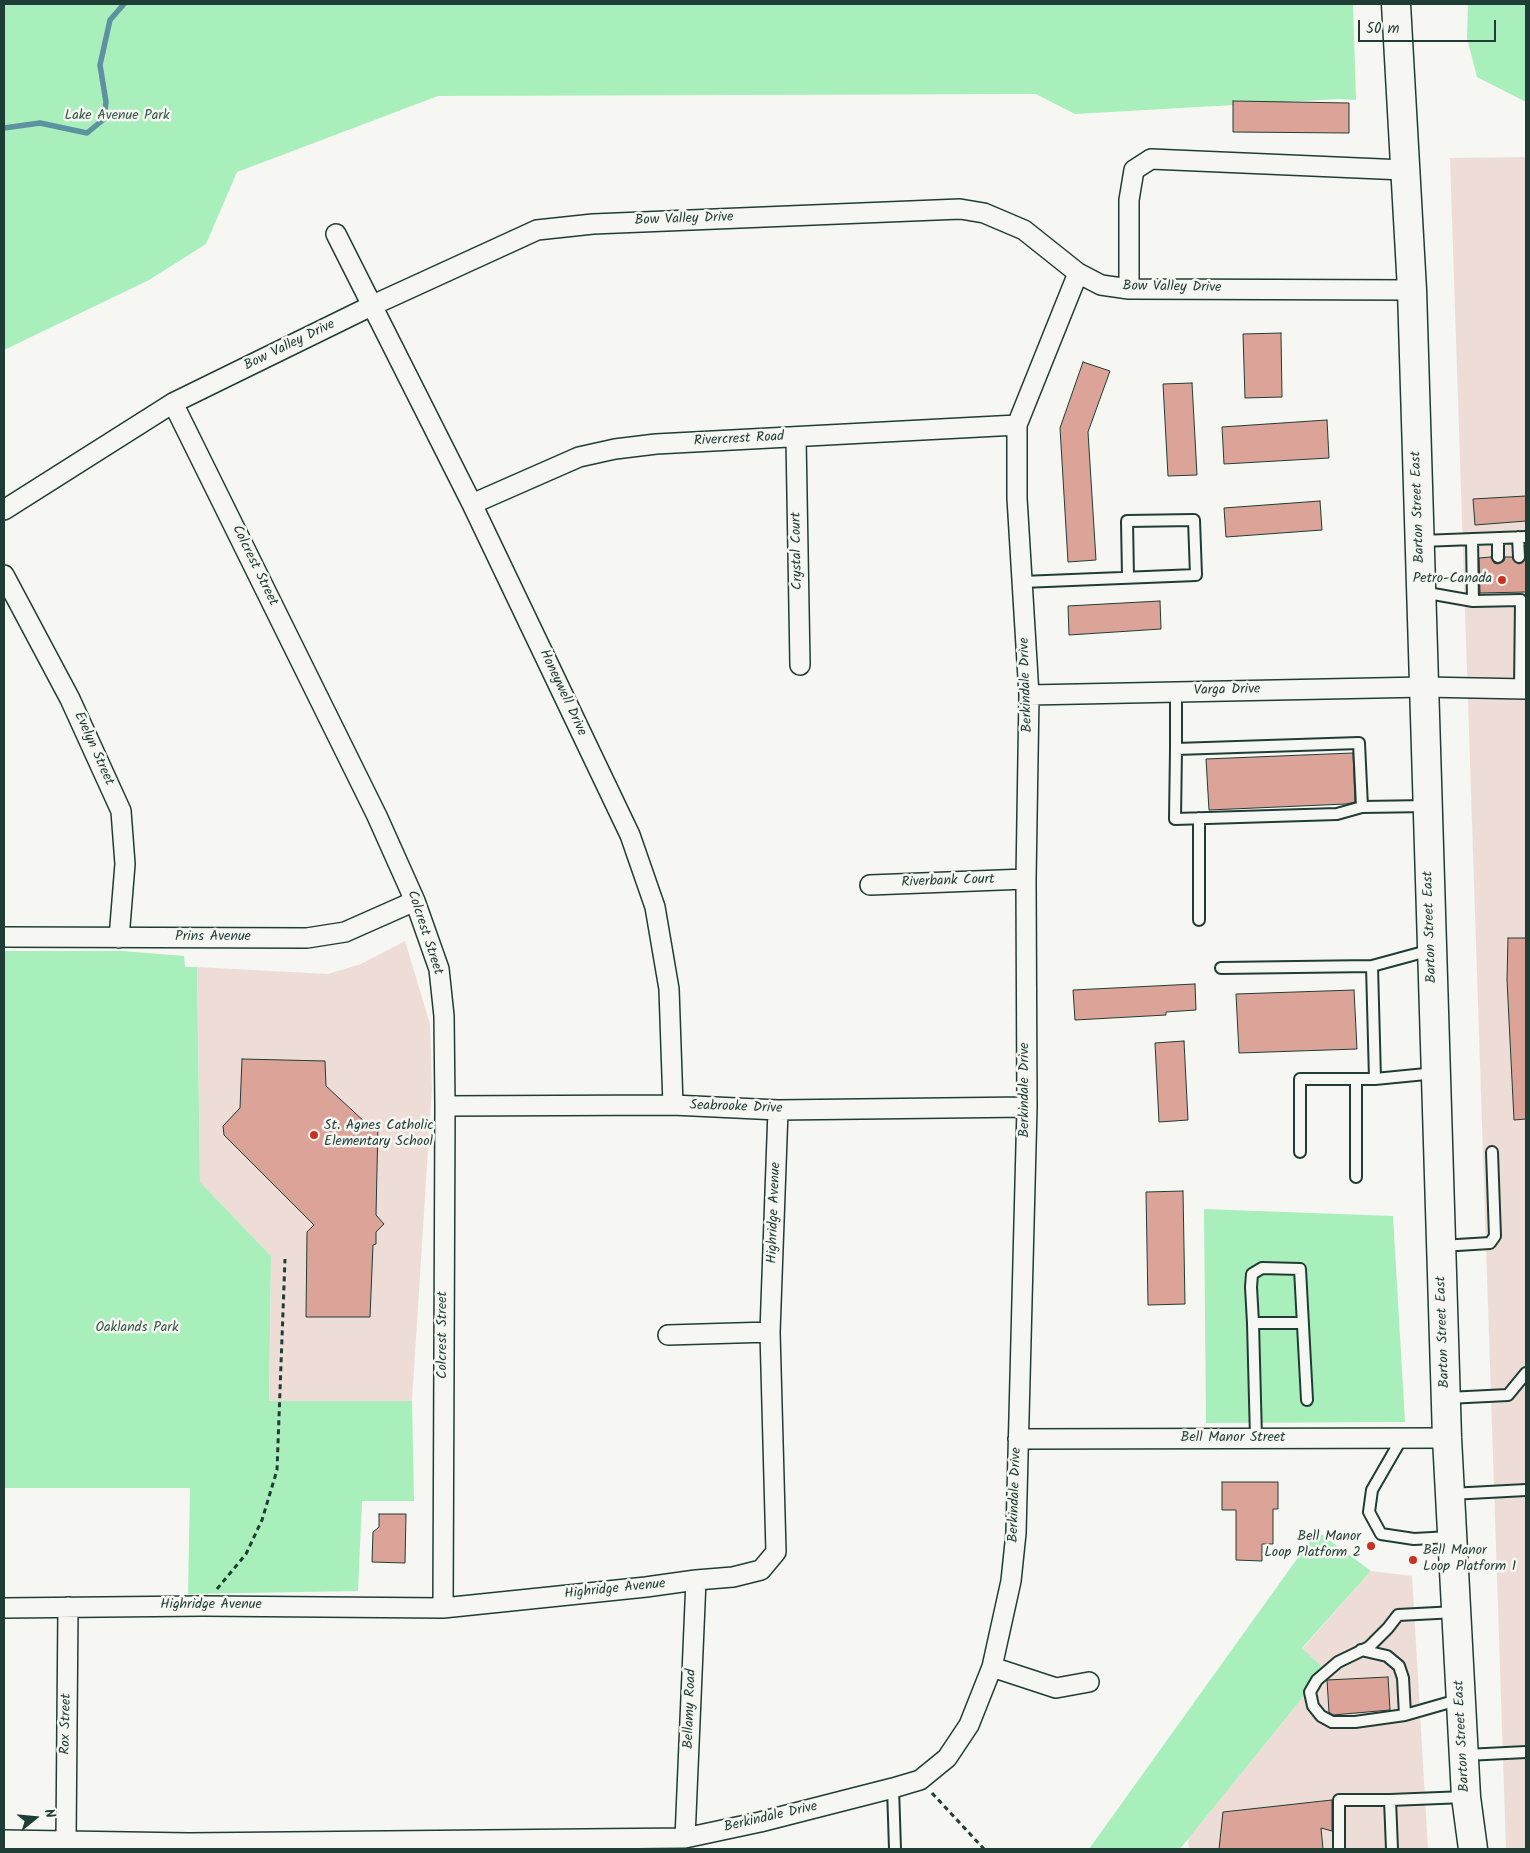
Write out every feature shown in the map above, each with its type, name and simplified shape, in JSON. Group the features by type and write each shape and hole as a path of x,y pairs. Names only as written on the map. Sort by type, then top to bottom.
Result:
{"main road":[{"name":"Barton Street East","path":"1396,4 1412,290 1447,1438 1466,1797 1473,1849"}],"street":[{"path":"1129,289 1129,200 1134,170 1151,160 1404,170"},
{"name":"Bow Valley Drive","path":"4,510 174,403 371,306 537,230 593,224 960,209 984,213 1024,230 1078,273 1101,285 1129,289 1412,290"},
{"name":"Honeywell Drive","path":"336,234 472,504 630,835 655,907 669,989 673,1105"},
{"name":"Berkindale Drive","path":"4,1840 189,1846 685,1838 760,1822 920,1780 947,1758 969,1725 992,1666 1012,1571 1016,1533 1027,1107 1026,879 1029,695 1017,498 1017,425 1078,273"},
{"name":"Colcrest Street","path":"174,403 377,816 415,901 439,970 444,1016 446,1106 442,1608"},
{"name":"Rivercrest Road","path":"472,504 579,457 616,449 656,444 1017,425"},
{"name":"Crystal Court","path":"796,438 800,665"},
{"name":"Evelyn Street","path":"4,575 70,699 121,811 125,864 120,938"},
{"name":"Varga Drive","path":"1029,695 1424,688 1523,689"},
{"name":"Riverbank Court","path":"870,885 1026,879"},
{"name":"Prins Avenue","path":"4,937 307,938 345,932 415,901"},
{"name":"Seabrooke Drive","path":"446,1106 673,1105 778,1110 1027,1107"},
{"name":"Highridge Avenue","path":"4,1608 202,1606 442,1608 733,1577 761,1570 776,1552 770,1332 778,1110"},
{"path":"668,1335 770,1332"},
{"name":"Bell Manor Street","path":"1018,1439 1447,1438"},
{"name":"Bellamy Road","path":"685,1838 696,1580"},
{"name":"Rox Street","path":"66,1841 68,1607"},
{"path":"992,1666 1056,1688 1089,1682"}],"lane":[{"path":"1022,582 1196,575 1194,520 1127,521 1128,577"},
{"path":"1420,541 1522,537 1519,557"},
{"path":"1498,538 1498,557"},
{"path":"1472,539 1473,601"},
{"path":"1421,592 1473,601 1499,596 1521,596 1523,689"},
{"path":"1176,692 1175,819 1336,814 1362,807 1428,806"},
{"path":"1176,749 1359,743 1362,807"},
{"path":"1199,818 1199,920"},
{"path":"1221,968 1372,966 1432,950"},
{"path":"1372,966 1375,1079"},
{"path":"1300,1152 1300,1079 1375,1079 1436,1074"},
{"path":"1356,1079 1356,1177"},
{"path":"1441,1246 1490,1243 1495,1236 1492,1152"},
{"path":"1256,1438 1253,1323 1250,1286 1252,1274 1262,1268 1300,1269 1306,1400"},
{"path":"1253,1323 1302,1322"},
{"path":"1446,1398 1508,1395 1526,1373"},
{"path":"1402,1438 1372,1490 1369,1512 1381,1534 1414,1539 1452,1537"},
{"path":"1450,1494 1526,1490"},
{"path":"1457,1612 1398,1615 1369,1647 1338,1662 1317,1680 1310,1692 1313,1706 1321,1716 1332,1722 1356,1722 1405,1716 1462,1698"},
{"path":"1361,1650 1387,1656 1399,1666 1404,1678 1405,1716"},
{"path":"1465,1755 1526,1752"},
{"path":"893,1788 895,1849"},
{"path":"1340,1849 1339,1800 1466,1797"},
{"path":"1390,1800 1392,1849"}],"path":[{"path":"202,1606 246,1554 262,1520 277,1470 285,1259"},
{"path":"920,1780 984,1849"}],"shaded area":[{"path":"1526,157 1526,1849 1506,1849 1450,158"},
{"name":"St. Agnes Catholic Elementary School","path":"405,941 430,1024 432,1087 412,1401 269,1401 271,1256 200,1182 197,967 328,974 361,964"},
{"path":"1371,1571 1412,1576 1428,1849 1189,1849 1188,1839 1325,1670 1302,1649"}],"green space":[{"name":"Lake Avenue Park","path":"4,4 1353,4 1356,100 1339,99 1075,114 1036,94 438,96 237,172 206,244 149,280 4,350"},
{"path":"1468,4 1526,4 1526,102 1477,77 1467,38"},
{"name":"Oaklands Park","path":"4,951 122,951 184,956 185,967 197,967 200,1182 271,1256 269,1401 412,1401 414,1501 362,1501 358,1591 188,1594 190,1488 4,1488"},
{"path":"1204,1209 1393,1216 1405,1422 1206,1423"},
{"path":"1317,1531 1371,1571 1302,1648 1325,1670 1180,1849 1089,1849"}],"building":[{"path":"1233,101 1349,103 1349,133 1233,132"},
{"path":"1281,333 1282,397 1245,398 1243,334"},
{"path":"1083,362 1110,371 1088,432 1096,560 1068,562 1060,428"},
{"path":"1192,383 1197,475 1168,476 1163,384"},
{"path":"1327,420 1329,458 1224,464 1222,427"},
{"path":"1526,496 1526,521 1475,525 1473,499"},
{"path":"1320,501 1322,530 1226,537 1224,508"},
{"path":"1491,557 1494,563 1498,564 1504,561 1505,557 1512,557 1519,564 1526,557 1526,592 1480,593 1479,558"},
{"path":"1160,601 1161,629 1069,635 1068,606"},
{"path":"1353,753 1355,802 1346,804 1209,810 1206,759"},
{"path":"1508,938 1526,938 1526,1119 1514,1120 1507,980"},
{"path":"1195,984 1196,1010 1166,1012 1166,1015 1075,1020 1073,990"},
{"path":"1354,990 1357,1049 1239,1053 1236,994"},
{"path":"1184,1041 1188,1120 1159,1122 1155,1043"},
{"path":"242,1059 325,1061 326,1086 367,1124 378,1124 376,1215 384,1224 376,1232 376,1244 373,1245 370,1317 306,1317 307,1232 314,1225 224,1135 223,1126 240,1108"},
{"path":"1183,1191 1185,1304 1148,1305 1146,1192"},
{"path":"1222,1482 1278,1482 1278,1509 1273,1509 1273,1544 1262,1544 1262,1561 1236,1560 1236,1510 1222,1510"},
{"path":"379,1514 406,1514 405,1563 372,1562 373,1532 379,1527"},
{"path":"1388,1677 1390,1710 1333,1715 1329,1712 1327,1680"},
{"path":"1332,1800 1332,1831 1321,1828 1323,1849 1219,1849 1223,1812"}],"waterway":[{"path":"4,128 40,123 87,133 104,119 106,102 100,65 110,20 124,4"}],"place":[{"name":"Petro-Canada","path":"1502,580"},
{"name":"St. Agnes Catholic Elementary School","path":"314,1135"},
{"name":"Bell Manor Loop Platform 2","path":"1371,1546"},
{"name":"Bell Manor Loop Platform 1","path":"1413,1560"}]}
